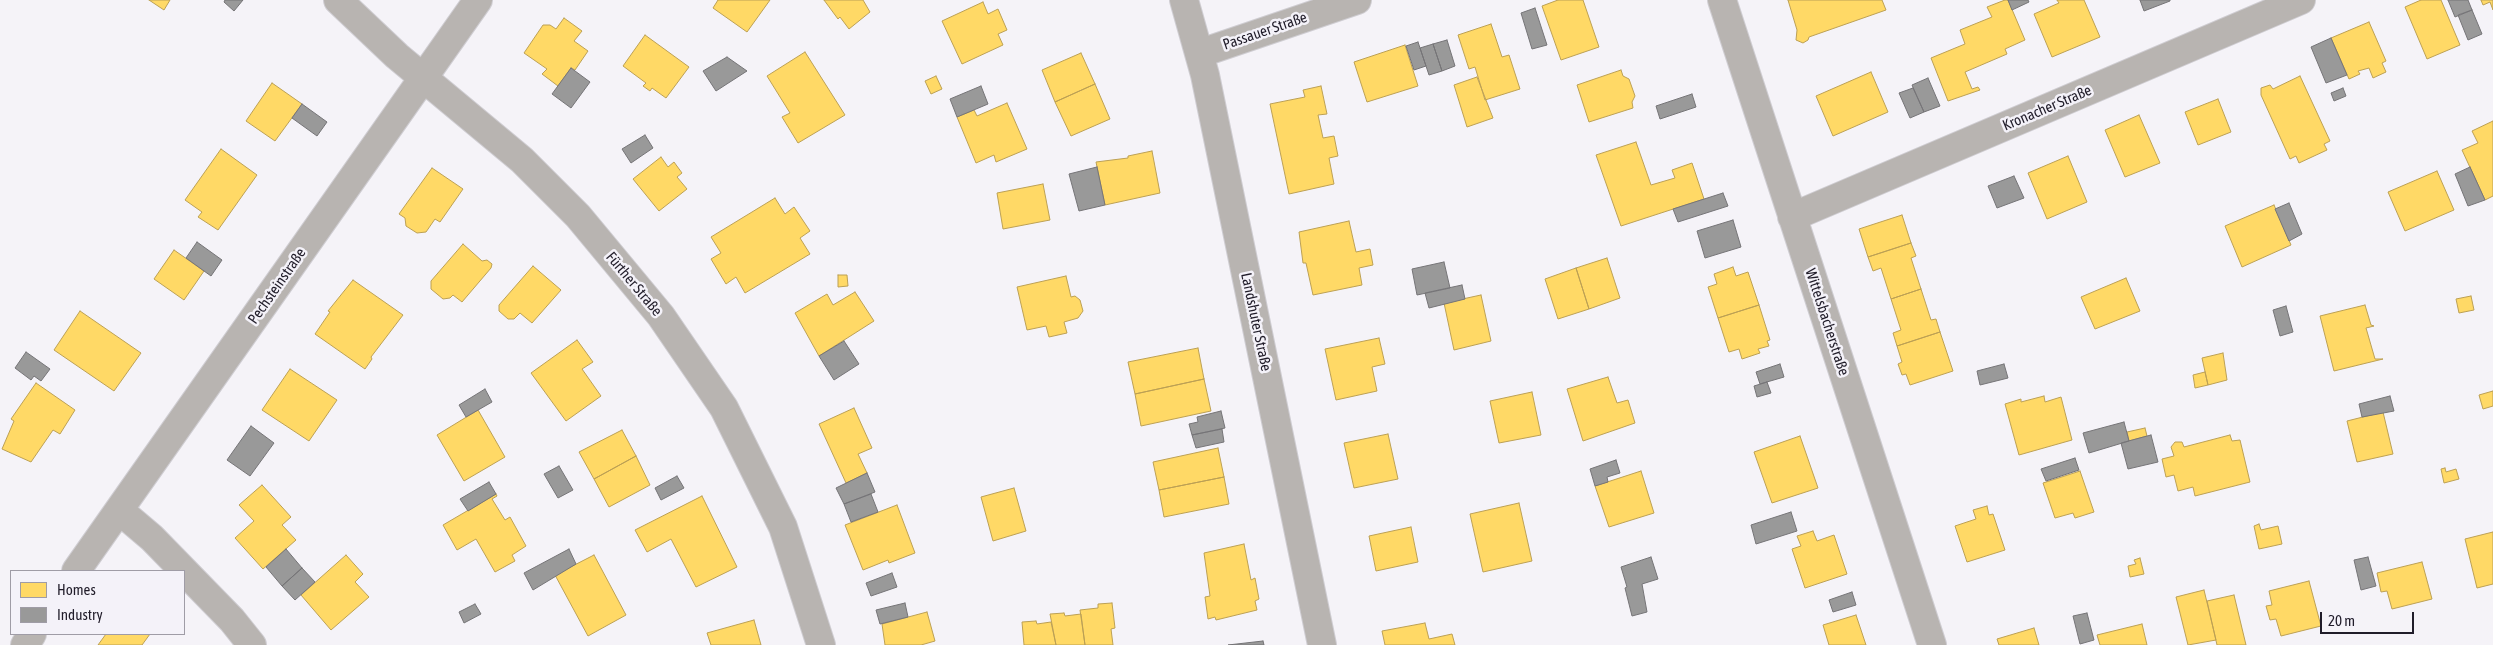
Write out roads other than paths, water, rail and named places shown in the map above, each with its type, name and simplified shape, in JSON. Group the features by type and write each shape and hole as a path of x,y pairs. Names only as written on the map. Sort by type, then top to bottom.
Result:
{"street":[{"name":"Fürther Straße","path":"338,0 423,78 522,160 571,209 666,324 724,408 783,527 821,645"},
{"name":"Pechsteinstraße","path":"77,570 478,0"},
{"name":"Landshuter Straße","path":"1184,0 1201,53 1322,645"},
{"name":"Passauer Straße","path":"1201,53 1357,0"},
{"name":"Wittelsbacherstraße","path":"1722,0 1932,645"},
{"name":"Kronacher Straße","path":"1792,216 2301,0"},
{"path":"119,510 152,538 183,570"},
{"path":"185,572 232,620 252,645"}]}
